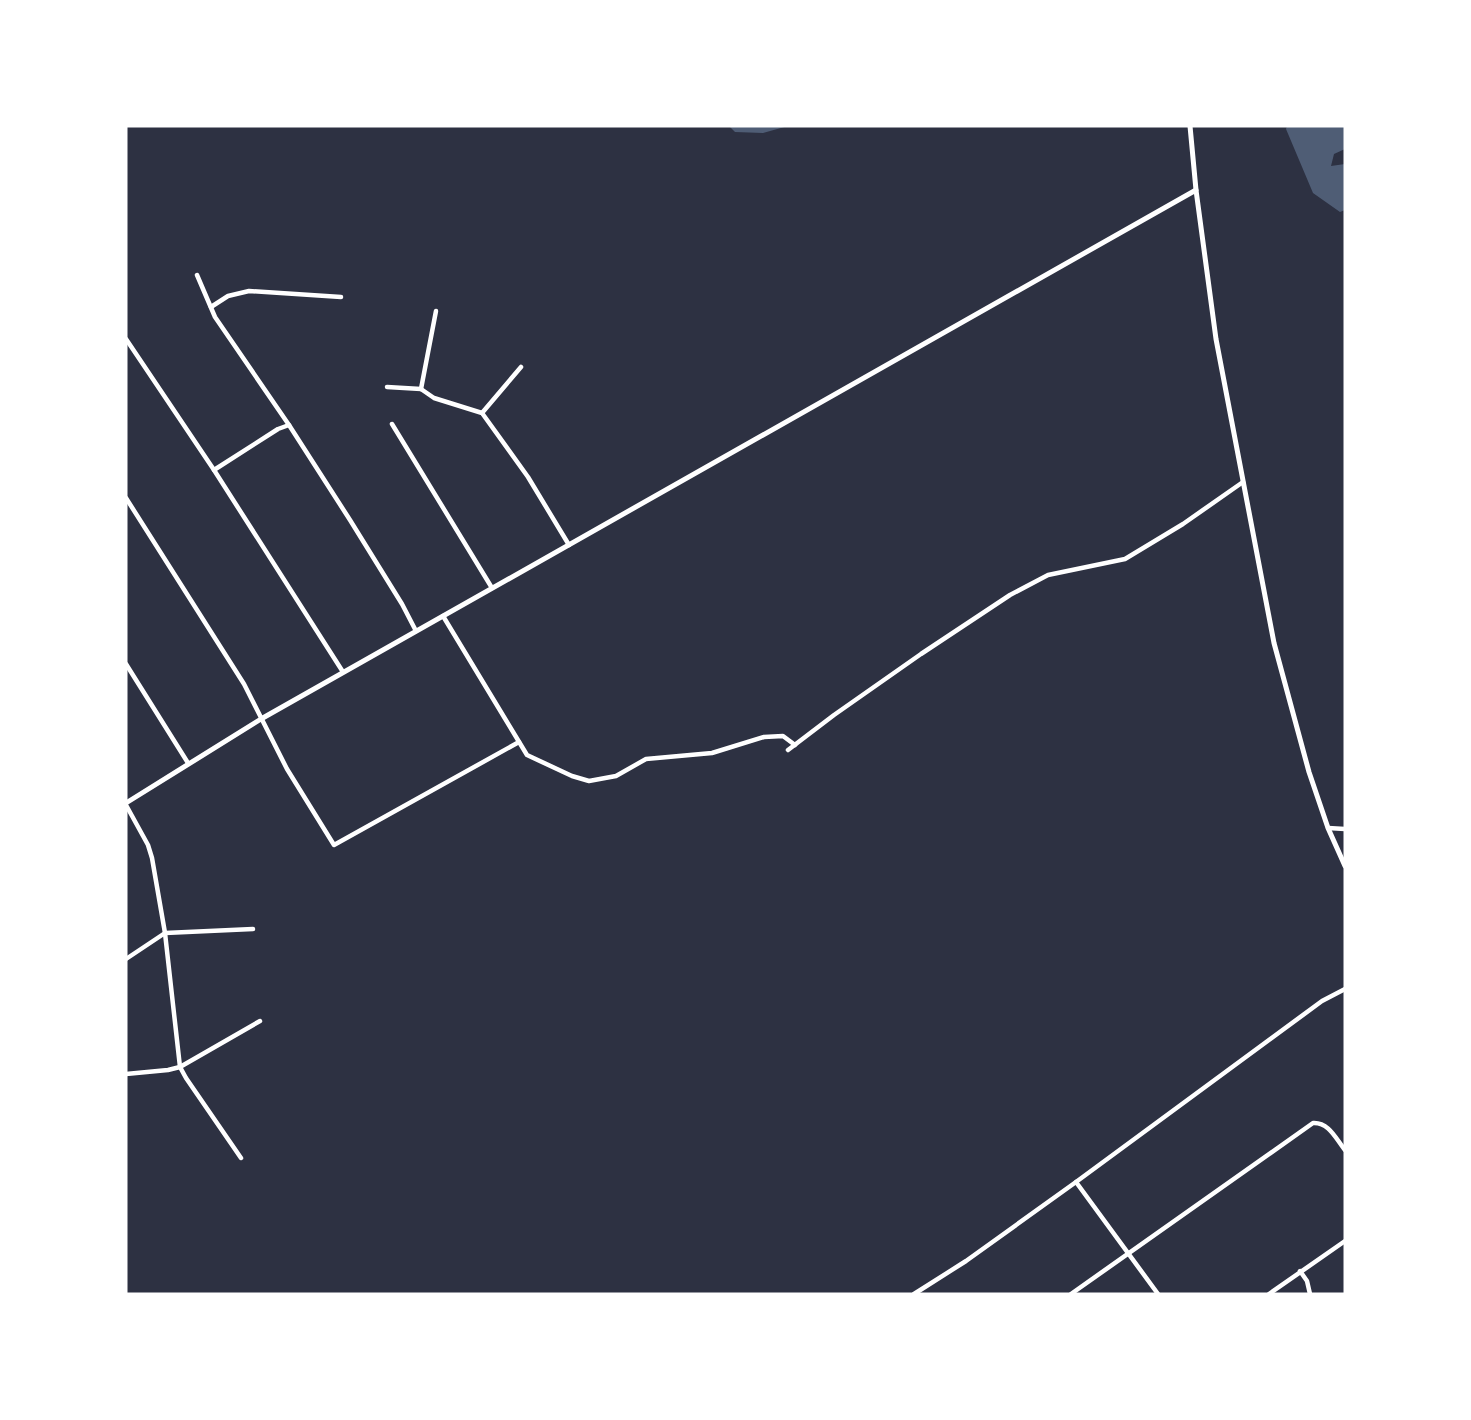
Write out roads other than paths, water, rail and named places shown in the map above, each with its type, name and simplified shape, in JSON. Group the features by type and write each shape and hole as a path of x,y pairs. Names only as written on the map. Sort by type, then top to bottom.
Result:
{"street":[{"path":"1190,126 1217,349 1274,643 1300,744 1328,828 1345,866"},
{"path":"241,1158 180,1067 165,933 150,852 126,804 261,719 1196,190"},
{"path":"197,275 215,317 289,425 396,594 416,631"},
{"path":"211,307 228,296 249,291 341,297"},
{"path":"421,389 436,310"},
{"path":"126,339 214,470 343,672"},
{"path":"482,413 521,367"},
{"path":"387,387 421,389 434,398 482,413 528,477 569,545"},
{"path":"392,424 492,588"},
{"path":"214,470 278,429 289,425"},
{"path":"788,750 921,654 1010,595 1048,575 1125,559 1183,524 1243,482"},
{"path":"126,498 244,684 288,769 334,845 519,742"},
{"path":"443,616 527,754 572,776 589,781 616,776 646,759 712,753 764,737 783,736 795,745"},
{"path":"126,664 188,763"},
{"path":"1328,828 1345,829"},
{"path":"126,959 165,933 253,929"},
{"path":"914,1294 966,1261 1322,1001 1345,989"},
{"path":"126,1074 180,1067 260,1021"},
{"path":"1071,1294 1313,1122 1321,1122 1326,1126 1345,1150"},
{"path":"1076,1182 1158,1294"},
{"path":"1269,1294 1345,1241"},
{"path":"1300,1271 1307,1281 1310,1294"}],"water":[{"path":"729,126 788,126 763,133 735,132"},
{"path":"1287,126 1345,126 1345,149 1334,154 1331,166 1345,164 1345,210 1340,212 1313,193 1286,129"}]}
